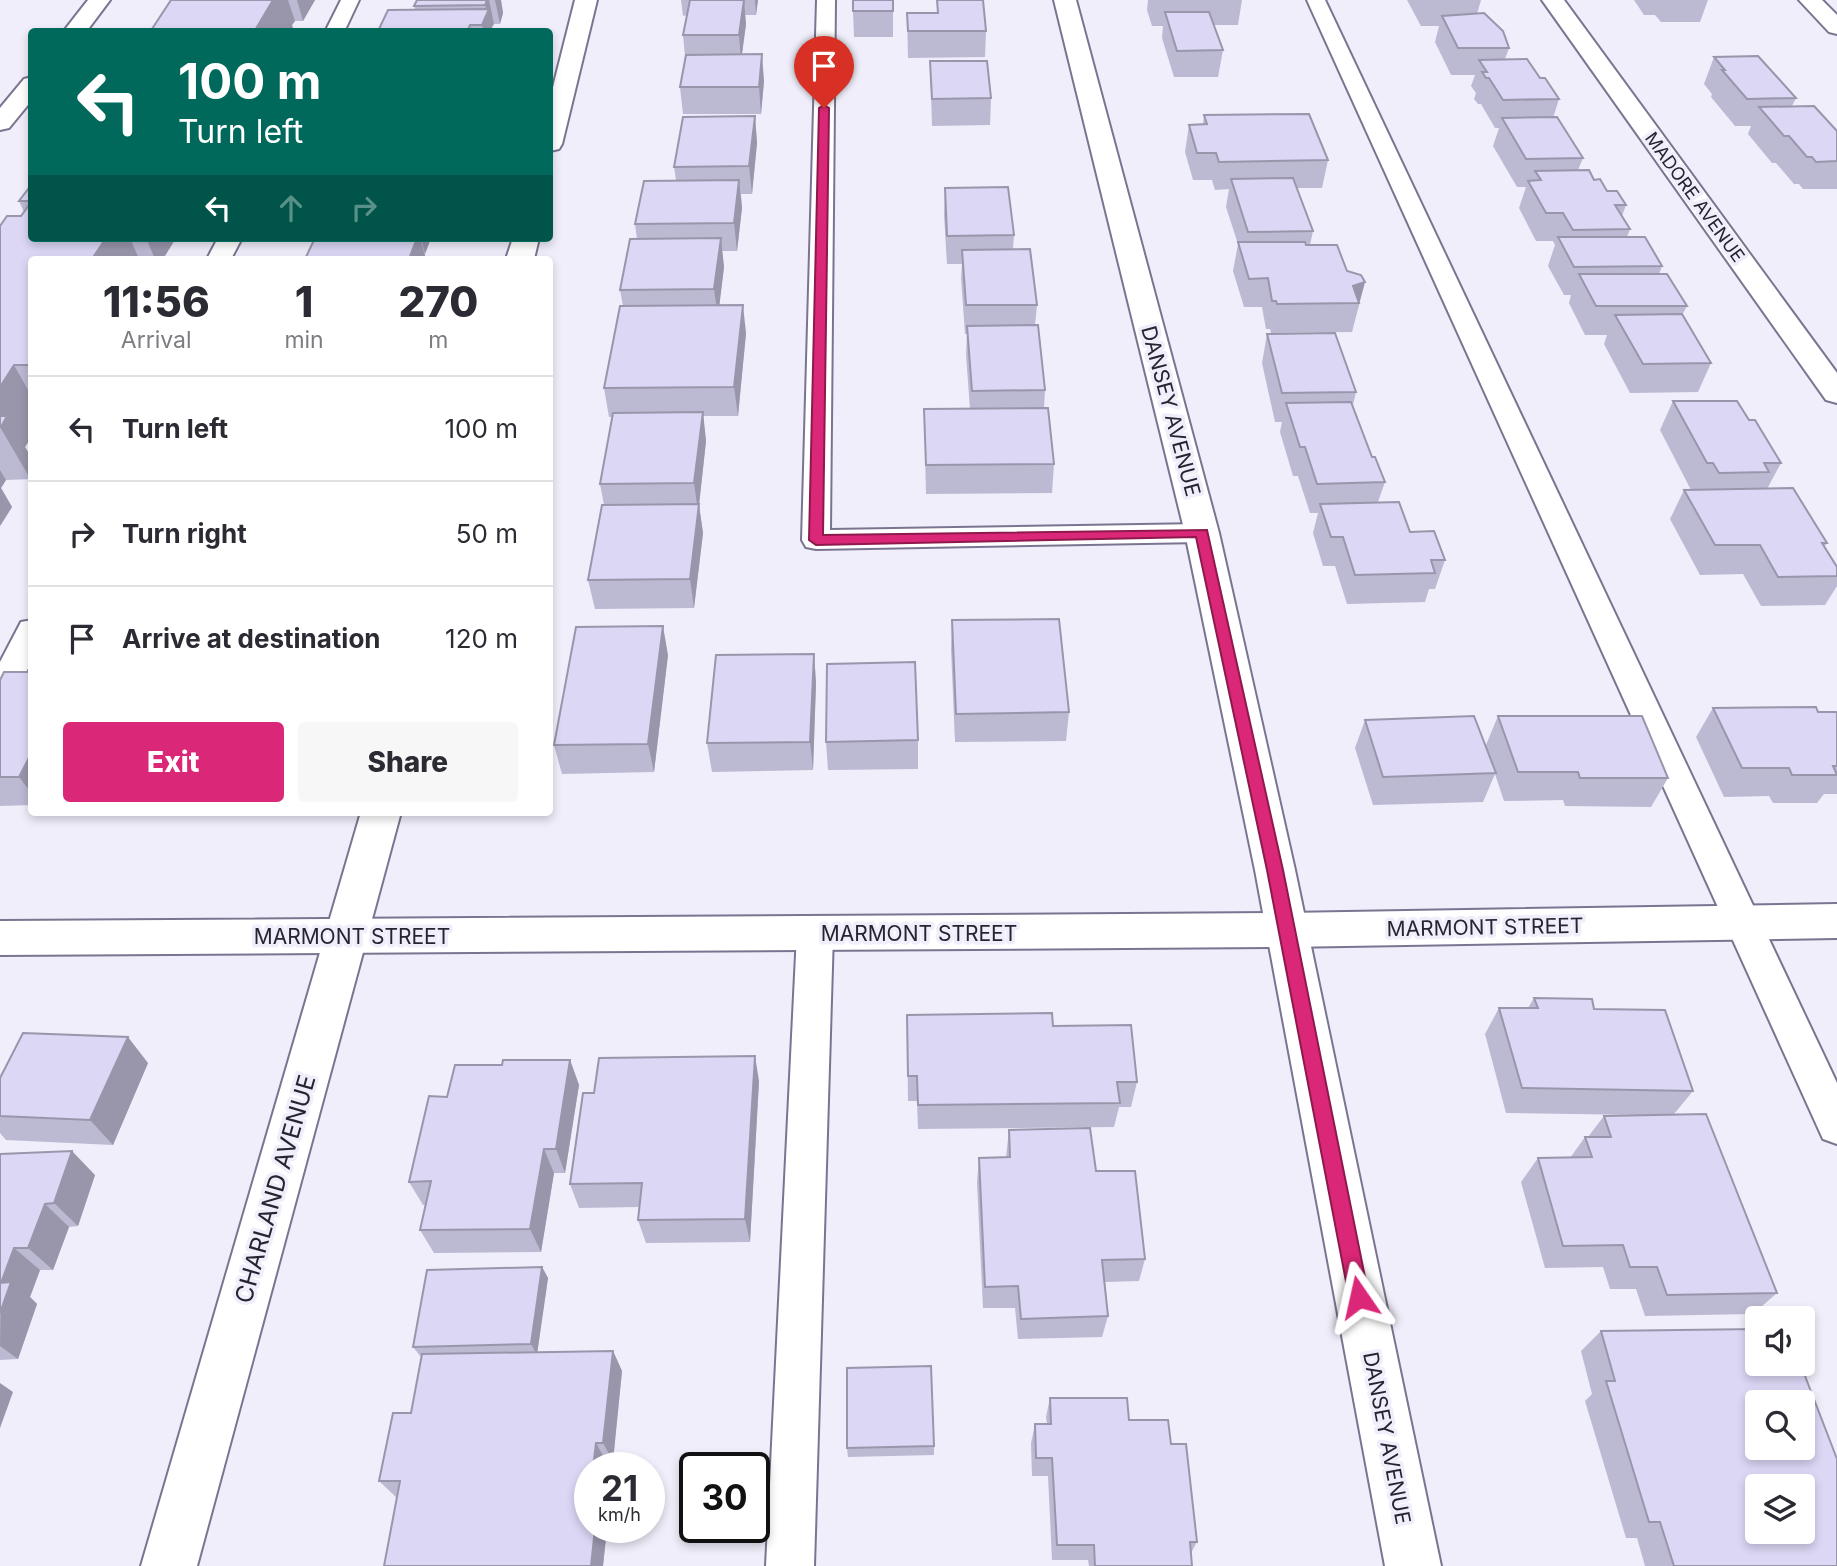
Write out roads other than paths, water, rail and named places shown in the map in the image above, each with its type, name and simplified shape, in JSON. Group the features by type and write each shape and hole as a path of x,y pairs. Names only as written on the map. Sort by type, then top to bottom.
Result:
{"street":[{"path":"77,28 99,0"},
{"path":"553,132 586,0"},
{"name":"DANSEY AVENUE","path":"1065,0 1202,533 1286,930 1413,1566"},
{"name":"MADORE AVENUE","path":"1553,0 1836,390"},
{"path":"1810,0 1837,27"},
{"path":"0,122 28,89"},
{"name":"CHARLAND AVENUE","path":"169,1566 379,816"},
{"name":"MARMONT STREET","path":"0,939 1286,930 1837,921"}],"lane":[{"path":"336,28 350,0"},
{"path":"826,0 816,540 1202,533"},
{"path":"1316,0 1837,1126"},
{"path":"0,692 28,638"},
{"path":"790,1566 815,934"}]}
